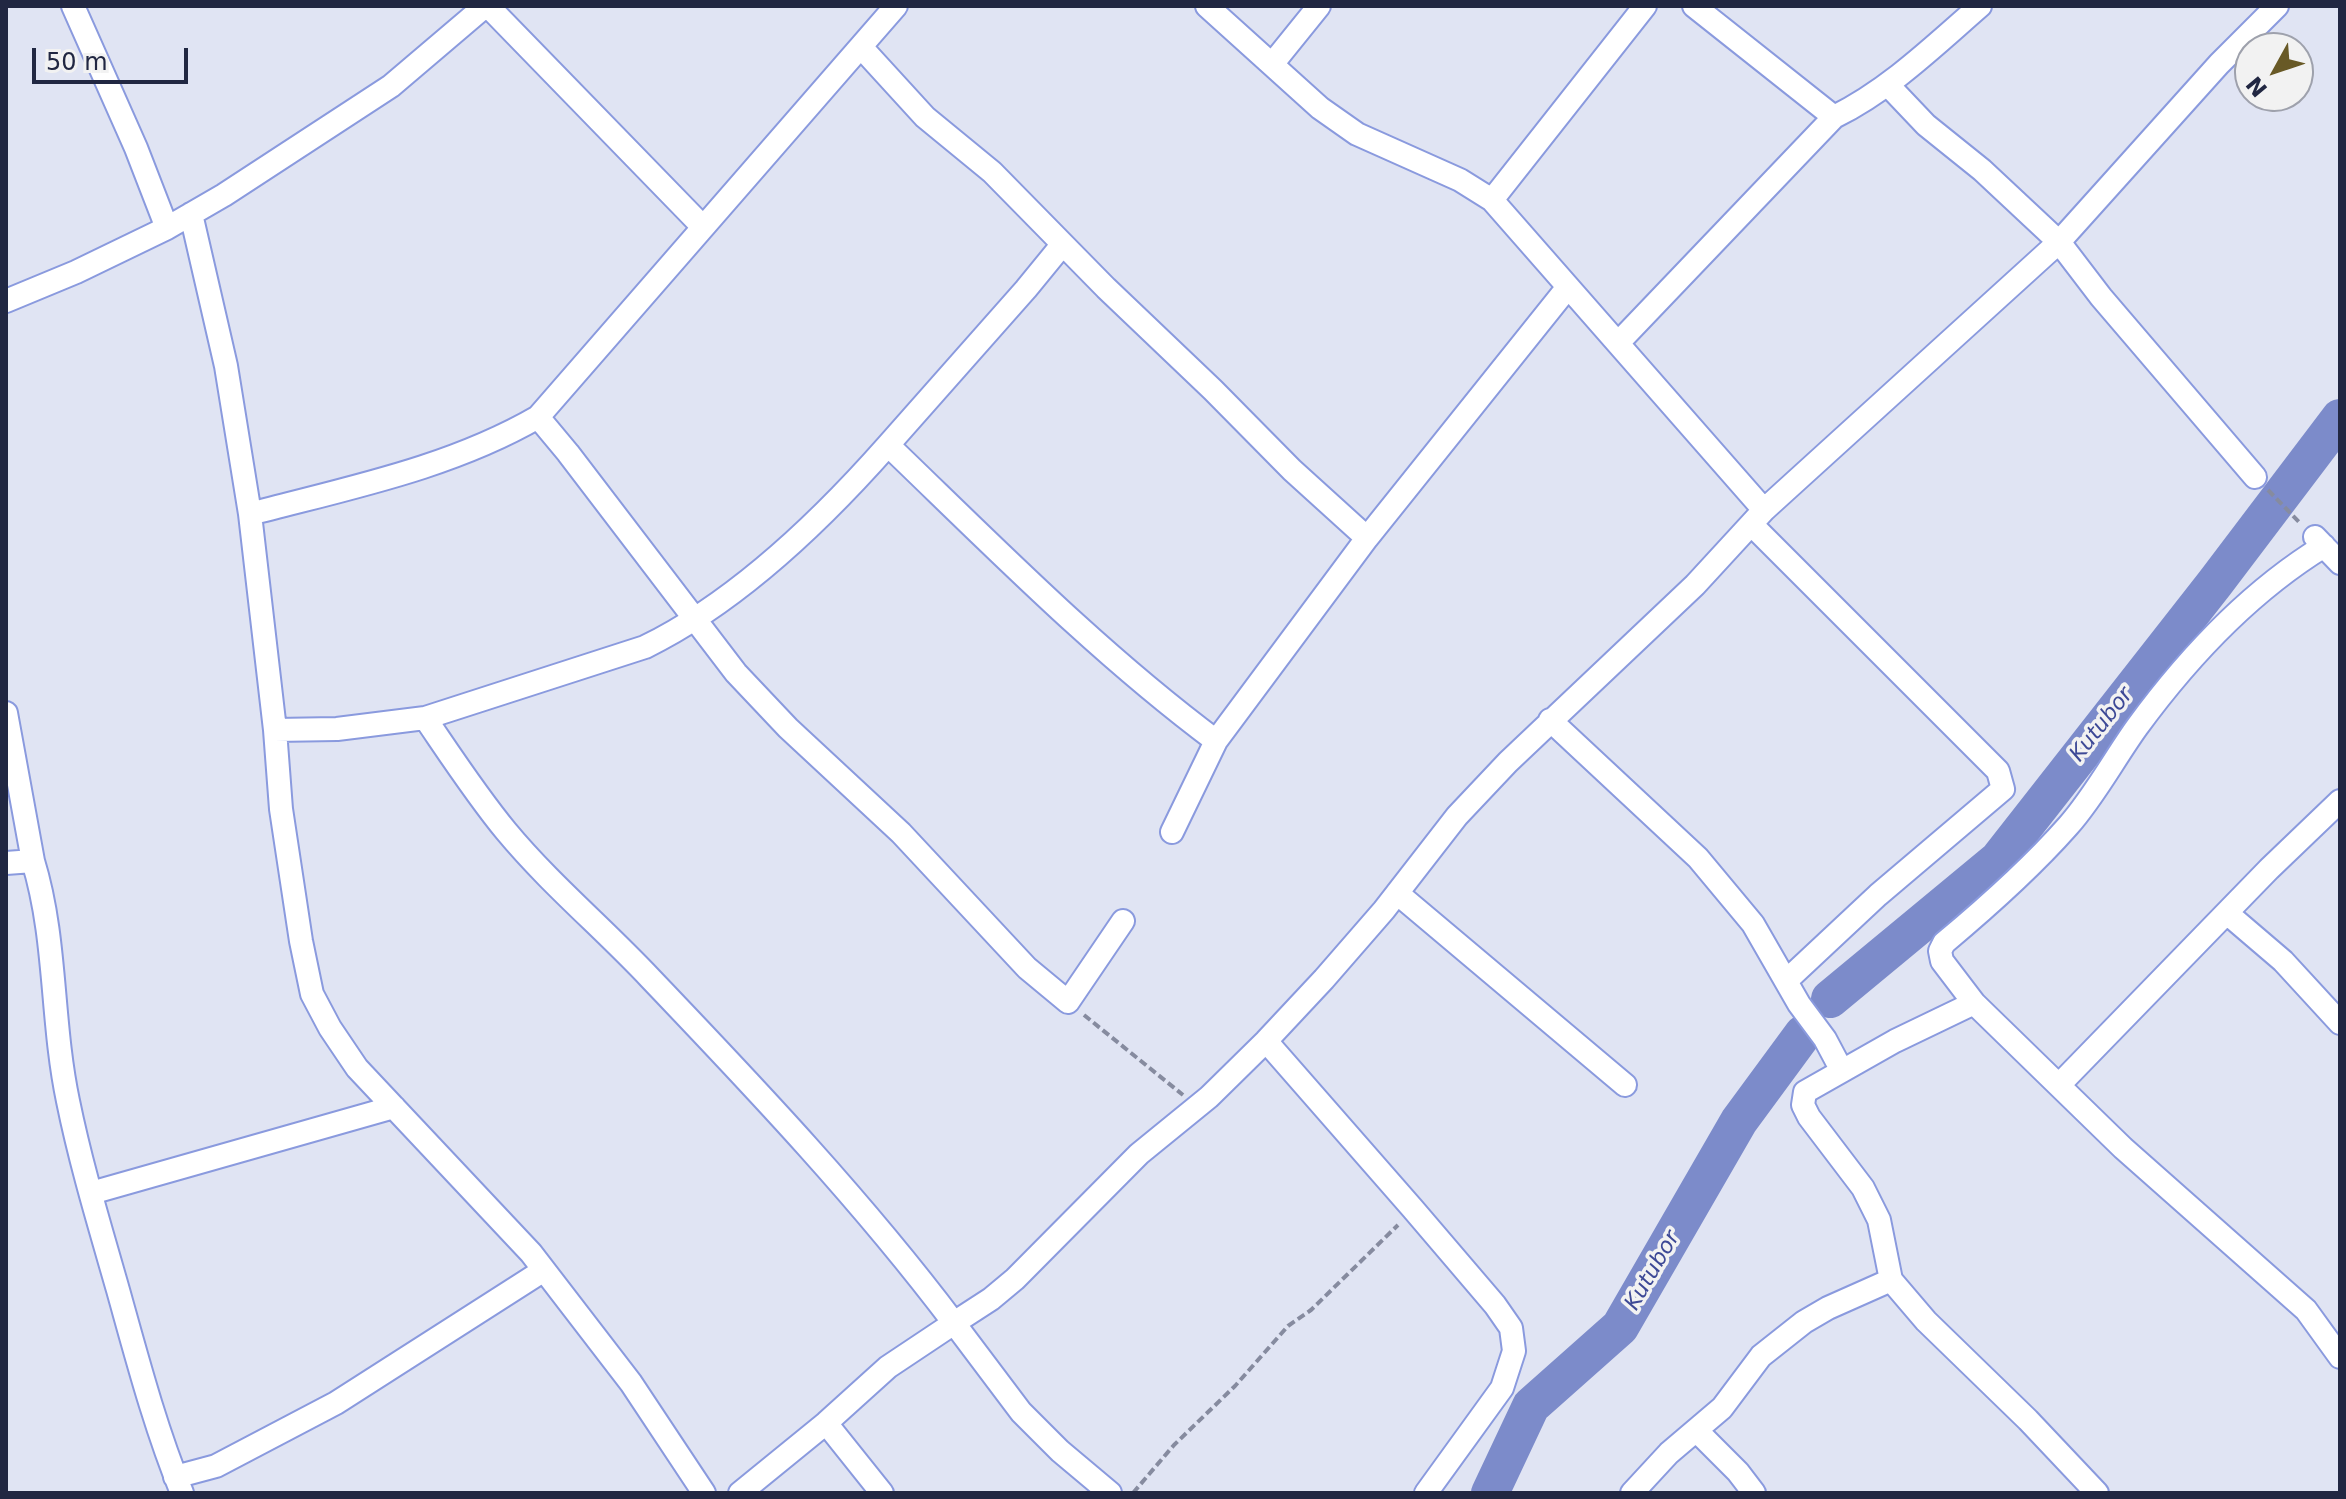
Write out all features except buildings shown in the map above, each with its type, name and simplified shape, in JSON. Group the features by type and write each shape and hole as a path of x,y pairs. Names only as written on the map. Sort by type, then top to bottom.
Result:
{"street":[{"path":"73,6 136,148 167,228"},
{"path":"6,301 76,272 167,228 302,146 391,86 486,6 702,226"},
{"path":"250,514 401,474 492,441 538,417 896,6"},
{"path":"1207,6 1320,108 1357,134 1460,180 1492,200 1619,342 1758,518 1998,771 2003,789 1878,895 1786,981"},
{"path":"1273,63 1319,6"},
{"path":"1492,200 1645,6"},
{"path":"1694,6 1834,117"},
{"path":"1619,342 1834,117 1888,85 1980,6"},
{"path":"740,1493 826,1423 888,1367 991,1299 1015,1279 1139,1154 1197,1106 1266,1041 1324,979 1457,816 1550,720 1686,594 1758,518 2059,242 2219,64 2277,6"},
{"path":"861,47 925,117 992,172 1062,245 1292,470 1367,538"},
{"path":"1888,85 1926,125 1982,170 2059,242 2101,297 2255,477"},
{"path":"191,214 226,366 250,514 281,809 312,994 357,1068 544,1270 631,1383 704,1493"},
{"path":"275,730 337,729 425,718 645,647 678,630 805,533 851,488 1062,245"},
{"path":"1172,832 1216,741 1367,538 1568,287"},
{"path":"538,417 736,673 788,728 901,833 1027,968 1068,1002 1123,921"},
{"path":"888,445 1161,700 1216,741"},
{"path":"2340,563 2319,541 2242,605 2139,725 2069,825 1944,943 1940,951 1942,961 1974,1003 2012,1043 2123,1148 2306,1310 2340,1357"},
{"path":"6,713 33,861 49,926 67,1100 153,1412 179,1485 336,1403 544,1270"},
{"path":"425,718 506,831 773,1109 901,1253 1021,1412 1060,1451 1110,1493"},
{"path":"1550,720 1698,858 1753,924 1842,1071"},
{"path":"2059,1085 2269,869 2340,801"},
{"path":"6,863 33,861"},
{"path":"1397,893 1625,1085"},
{"path":"2228,914 2283,961 2340,1023"},
{"path":"1974,1003 1895,1041 1805,1092 1803,1105 1863,1188 1879,1220 1891,1280 1926,1321 2028,1420 2097,1493"},
{"path":"1266,1041 1495,1305 1511,1328 1514,1351 1502,1388 1426,1493"},
{"path":"91,1193 394,1107"},
{"path":"1632,1493 1669,1453 1722,1408 1761,1356 1804,1322 1891,1280"},
{"path":"826,1423 882,1493"},
{"path":"1696,1430 1738,1472 1754,1493"}],"path":[{"path":"2255,477 2319,541"},
{"path":"1068,1002 1197,1106"},
{"path":"1133,1493 1174,1445 1235,1386 1288,1326 1311,1310 1413,1209"}],"waterway":[{"name":"Kutubor","path":"1830,999 1998,860 2340,418"},
{"name":"Kutubor","path":"1490,1493 1531,1406 1620,1327 1739,1121 1803,1034"}]}
